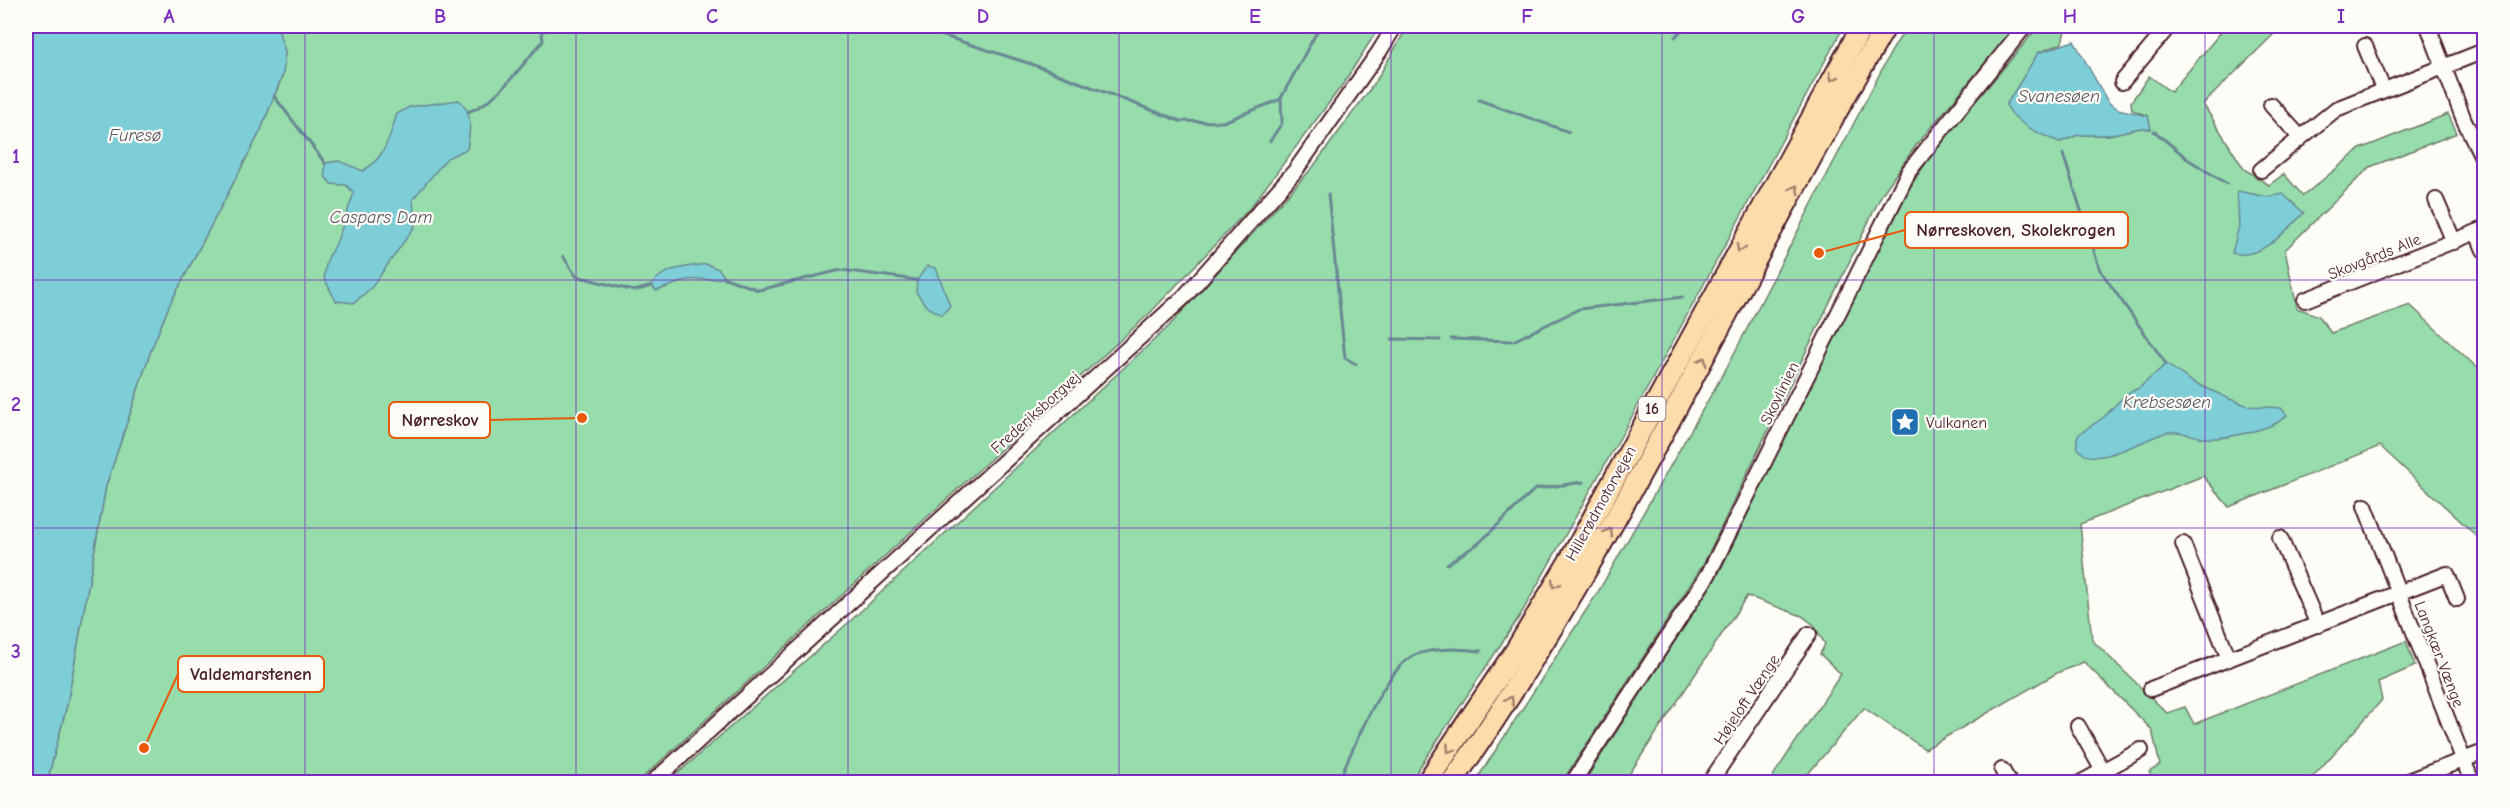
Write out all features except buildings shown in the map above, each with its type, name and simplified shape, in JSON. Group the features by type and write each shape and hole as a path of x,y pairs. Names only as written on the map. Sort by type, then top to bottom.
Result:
{"highway":[{"name":"Hillerødmotorvejen","path":"1427,783 1516,650 1570,560 1862,26"},
{"name":"Hillerødmotorvejen","path":"1452,783 1503,710 1589,568 1886,26"}],"street":[{"name":"Frederiksborgvej","path":"653,783 1184,297 1295,171 1395,26"},
{"name":"Skovlinien","path":"1573,783 1708,575 1863,257 1909,171 2025,26"},
{"path":"2122,82 2169,26"},
{"path":"2428,26 2464,120 2484,161"},
{"path":"2365,46 2383,89"},
{"path":"2261,170 2336,109 2484,51"},
{"path":"2271,105 2300,137"},
{"path":"2436,200 2454,242"},
{"name":"Skovgårds Alle","path":"2305,300 2481,231 2484,250"},
{"name":"Langkær Vænge","path":"2365,506 2472,783"},
{"path":"2280,538 2318,626"},
{"path":"2183,544 2229,659"},
{"name":"Langkær Vænge","path":"2151,689 2447,574 2457,599"},
{"name":"Højeloft Vænge","path":"1710,783 1809,634"},
{"path":"2078,726 2103,771"},
{"path":"2082,783 2141,750"},
{"path":"2405,783 2484,752"}],"green space":[{"path":"277,26 1380,26 1343,84 1250,208 1151,312 638,782 47,782 67,705 106,486 151,350 169,306 260,132 283,74 285,52"},
{"path":"1408,26 1844,26 1635,411 1521,614 1410,782 668,782 848,623 1168,327 1313,167 1376,81"},
{"path":"1907,26 2016,26 1917,144 1882,194 1703,565 1562,782 1475,782 1598,592 1727,367 1891,52"},
{"path":"2039,26 2066,26 2062,43 2038,53 2060,142 2078,135 2108,135 2141,128 2150,129 2148,116 2132,110 2131,102 2149,76 2171,92 2226,26 2282,26 2203,104 2244,169 2269,185 2284,174 2303,196 2360,149 2448,114 2457,133 2370,167 2285,250 2297,308 2319,316 2331,333 2410,305 2484,374 2484,543 2380,446 2229,507 2203,476 2080,524 2092,640 2167,713 2185,707 2194,724 2406,641 2415,666 2378,682 2382,700 2308,782 2154,782 2149,772 2160,765 2152,730 2084,662 2057,673 1925,749 1864,708 1801,782 1769,782 1841,674 1820,654 1825,644 1814,625 1802,616 1747,596 1624,782 1584,782 1720,571 1871,259 1908,190 1933,152"}],"water":[{"name":"Furesø","path":"26,26 277,26 285,52 283,74 260,132 169,306 151,350 106,486 67,705 47,782 26,782"},
{"name":"Svanesøen","path":"2074,41 2108,102 2118,109 2148,116 2151,129 2141,128 2108,135 2078,135 2060,142 2029,128 2010,112 2006,105 2038,53"},
{"name":"Caspars Dam","path":"459,100 469,116 467,149 447,158 413,199 415,226 372,287 354,303 336,301 324,278 326,264 336,244 354,193 346,185 331,184 325,176 325,163 339,161 363,171 381,154 389,139 397,114 409,107"},
{"path":"2237,191 2268,197 2283,194 2304,213 2281,236 2262,249 2253,253 2232,253 2239,226"},
{"path":"706,264 719,269 725,278 687,280 656,291 652,286 661,275 668,272"},
{"path":"927,266 936,268 950,306 942,315 926,306 916,292 917,280"},
{"name":"Krebsesøen","path":"2166,364 2191,381 2230,399 2249,406 2281,408 2287,415 2272,425 2235,435 2204,438 2182,432 2168,432 2107,455 2095,457 2085,455 2077,446 2078,435 2104,417 2126,394 2139,388"}],"waterway":[{"path":"468,112 489,100 509,81 543,41 542,33 548,26"},
{"path":"921,26 935,33 1034,65 1180,121 1223,122 1281,99 1282,123 1270,141"},
{"path":"1281,98 1320,26"},
{"path":"1675,37 1686,26"},
{"path":"274,96 325,163"},
{"path":"1479,100 1569,132"},
{"path":"2154,131 2189,160 2227,184"},
{"path":"2063,154 2100,270 2166,364"},
{"path":"1328,194 1345,358 1356,364"},
{"path":"563,256 576,276 634,291 652,286"},
{"path":"725,278 759,290 841,270 917,280"},
{"path":"1451,339 1513,341 1579,309 1683,297"},
{"path":"1392,339 1440,340"},
{"path":"1447,564 1479,543 1535,489 1583,482"},
{"path":"1338,782 1371,710 1405,661 1417,654 1433,650 1481,651"}],"place":[{"name":"Nørreskoven, Skolekrogen","path":"1819,253"},
{"name":"Nørreskov","path":"582,418"},
{"name":"Vulkanen","path":"1905,422"},
{"name":"Valdemarstenen","path":"144,748"}]}
